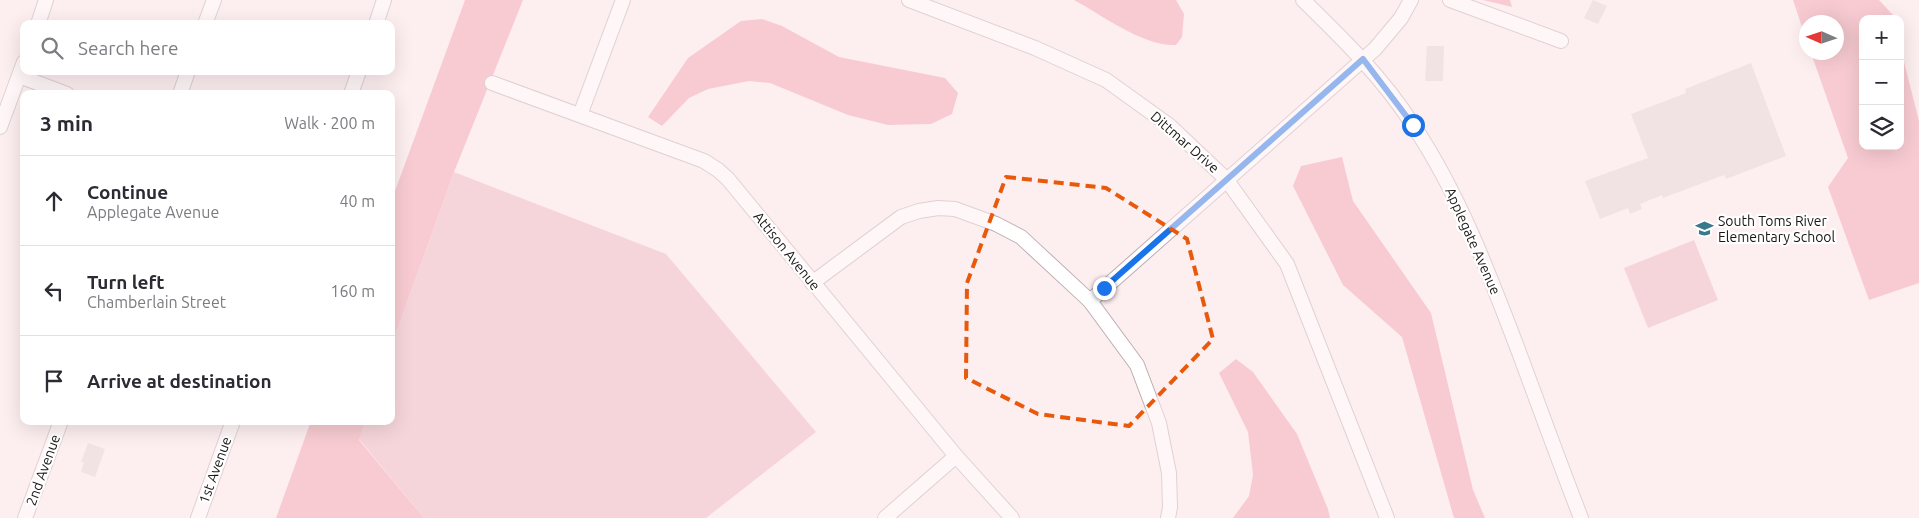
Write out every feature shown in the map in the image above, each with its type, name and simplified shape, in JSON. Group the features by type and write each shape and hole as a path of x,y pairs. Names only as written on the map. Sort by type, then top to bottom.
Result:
{"street":[{"path":"39,20 46,0"},
{"path":"206,20 214,0"},
{"path":"377,20 384,0"},
{"path":"580,114 623,0"},
{"name":"Dittmar Drive","path":"909,0 1035,48 1106,80 1170,126 1226,180 1287,264 1387,518"},
{"name":"Applegate Avenue","path":"1303,0 1363,59 1413,125 1455,198 1492,281 1581,518"},
{"path":"1090,301 1363,59 1389,34 1411,0"},
{"path":"1450,0 1561,41"},
{"path":"181,90 187,75"},
{"path":"352,90 357,75"},
{"path":"0,127 19,76 57,90"},
{"name":"Attison Avenue","path":"492,83 704,161 718,170 728,179 956,456 1012,518"},
{"path":"812,283 901,217 919,211 938,208 955,209 996,224 1021,237 1090,301 1137,365 1160,423 1169,473 1170,507 1168,518"},
{"name":"2nd Avenue","path":"26,518 60,425"},
{"name":"1st Avenue","path":"198,518 232,425"},
{"path":"884,518 956,456"}],"highlighted area":[{"path":"1006,177 1106,188 1187,239 1213,339 1129,426 1038,414 966,378 967,283"}],"shaded area":[{"path":"465,0 523,0 454,172 395,336 395,191"},
{"path":"1074,0 1176,0 1184,14 1182,37 1176,45 1150,41 1124,29"},
{"path":"1483,0 1510,0 1512,7"},
{"path":"1793,0 1879,0 1893,15 1859,15 1859,150 1904,150 1904,62 1919,121 1919,283 1869,300 1828,187 1848,158 1813,60 1844,60 1844,15 1799,15 1799,18"},
{"path":"762,19 782,26 839,57 945,78 958,93 952,114 931,124 888,125 848,115 770,83 749,81 708,89 689,98 662,126 648,117 688,58 741,21"},
{"path":"1342,157 1353,201 1431,313 1473,490 1485,518 1454,518 1402,337 1343,285 1293,186 1301,166"},
{"path":"454,172 666,254 816,432 706,518 424,518 359,439 364,425 395,425 395,336"},
{"path":"1694,240 1718,300 1648,328 1624,268"},
{"path":"1236,359 1253,372 1297,434 1330,518 1233,518 1249,496 1253,475 1248,432 1219,373"},
{"path":"310,425 364,425 359,440 424,518 276,518"}],"building":[{"path":"1593,0 1607,6 1598,24 1584,18"},
{"path":"1427,46 1444,46 1443,81 1425,81"},
{"path":"1751,63 1786,156 1726,179 1724,175 1663,198 1662,195 1640,204 1642,209 1630,214 1628,208 1600,219 1585,181 1648,158 1631,114 1686,93 1685,89"},
{"path":"88,443 105,449 95,477 81,472 84,462 81,462"}],"place":[{"name":"South Toms River Elementary School","path":"1704,229"}],"route":[{"path":"1104,288 1363,59 1413,125"}]}
